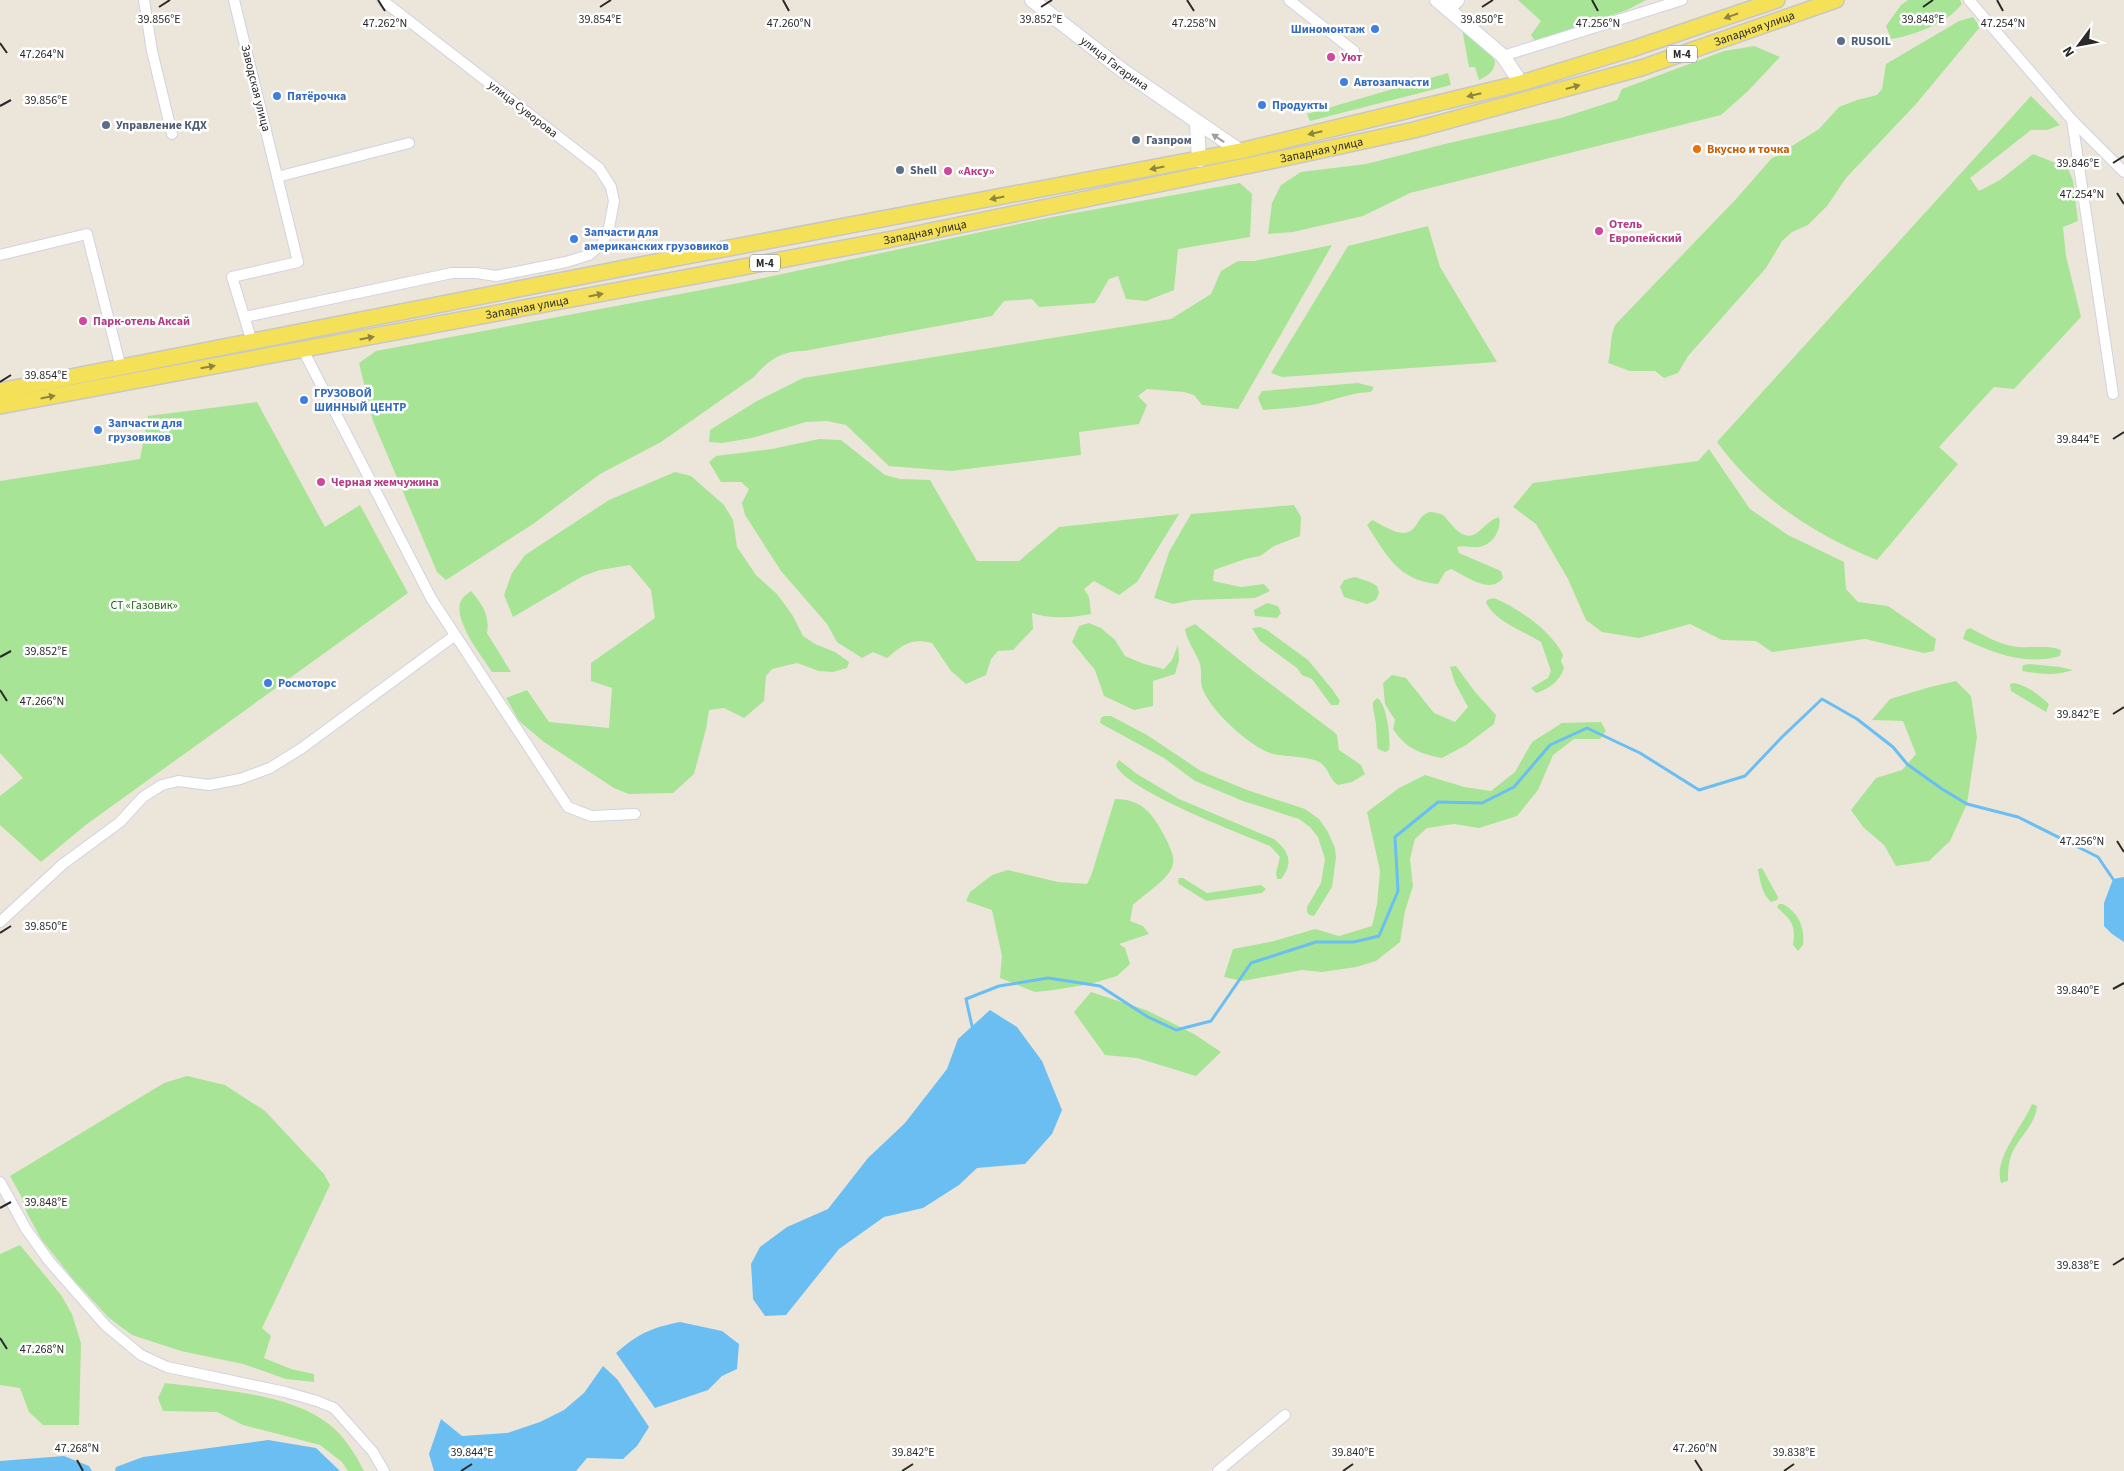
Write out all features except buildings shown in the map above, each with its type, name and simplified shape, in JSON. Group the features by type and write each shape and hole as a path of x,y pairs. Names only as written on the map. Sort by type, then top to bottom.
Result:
{"main road":[{"name":"Западная улица","path":"0,391 655,262 1240,151 1521,83 1632,49 1777,0"},
{"name":"Западная улица","path":"0,406 887,240 1299,156 1395,134 1640,68 1836,0"}],"street":[{"path":"144,0 152,51 172,134"},
{"name":"Заводская улица","path":"234,0 298,262 232,277 252,342"},
{"name":"улица Суворова","path":"245,317 452,273 476,273 496,276 566,262 589,255 602,244 609,228 614,201 611,187 599,168 382,0"},
{"name":"улица Гагарина","path":"1032,0 1122,70 1197,124 1240,151"},
{"path":"1289,0 1354,51"},
{"path":"1437,0 1452,5 1503,56 1521,83"},
{"path":"1503,56 1682,0"},
{"path":"1969,0 2072,120 2124,172"},
{"path":"2072,120 2113,394"},
{"path":"1197,124 1199,160"},
{"path":"277,177 409,143"},
{"path":"0,255 87,234 121,368"},
{"path":"303,350 431,598 454,636 568,807 591,816 635,814"},
{"path":"0,922 63,864 120,822 143,797 162,785 178,781 210,785 240,779 270,768 302,748 454,636"},
{"path":"0,1182 26,1230 49,1261 106,1326 141,1355 167,1367 285,1392 334,1408 373,1452 384,1471"},
{"path":"1218,1471 1285,1415"}],"green space":[{"path":"1518,0 1646,0 1627,10 1535,41 1531,35 1541,21"},
{"path":"1908,0 1960,0 1962,4 1948,17 1930,27 1910,35 1891,39 1886,26 1901,5"},
{"path":"1973,17 1980,27 1916,104 1846,178 1827,206 1808,225 1792,232 1782,241 1766,268 1688,356 1678,373 1664,378 1655,371 1630,371 1608,363 1615,325 1737,198 1771,159 1819,129 1839,107 1877,95 1882,89 1886,64 1959,21"},
{"path":"1462,29 1488,50 1495,61 1490,73 1479,80 1475,67 1469,67"},
{"path":"1754,46 1780,57 1747,92 1721,115 1410,193 1363,216 1293,232 1268,234 1272,203 1281,185 1301,172 1366,164 1561,118 1617,100 1622,89 1724,51"},
{"path":"1448,73 1451,85 1310,121 1307,114"},
{"path":"2031,96 2060,125 2047,130 2031,130 1970,178 1979,191 2000,180 2033,154 2068,168 2073,181 2078,221 2063,227 2066,256 2081,317 2014,389 1994,387 1939,447 1958,464 1877,560 1853,550 1788,512 1750,480 1717,442"},
{"path":"1240,183 1252,194 1250,237 1178,249 1174,290 1146,301 1126,299 1118,276 1109,279 1095,303 1039,307 1032,299 1004,301 992,316 782,355 770,361 754,377 661,442 600,474 533,524 446,580 437,572 373,421 359,363 376,351 744,282 1047,218"},
{"path":"1428,226 1440,267 1497,362 1282,377 1271,373 1348,246"},
{"path":"1332,245 1238,409 1202,405 1194,395 1184,392 1147,389 1138,396 1147,405 1139,424 1079,432 1081,455 951,471 889,466 846,425 827,421 806,422 752,438 722,443 709,442 710,430 757,401 803,378 1171,319 1211,294 1221,271 1238,261 1254,261"},
{"path":"1358,383 1374,387 1371,392 1297,407 1263,410 1258,398 1262,391"},
{"name":"СТ «Газовик»","path":"257,402 325,527 360,505 408,593 87,824 41,862 0,825 0,796 23,778 0,753 0,481 140,459 148,416"},
{"path":"819,439 841,440 885,475 900,479 930,480 977,561 1019,561 1059,527 1179,514 1137,582 1119,595 1094,581 1084,589 1089,597 1091,614 1061,617 1032,613 1033,629 1013,650 998,651 991,659 986,675 966,684 951,671 932,643 919,641 908,643 887,658 873,652 862,658 837,642 827,624 781,571 745,515 742,503 749,489 741,482 721,482 709,462 716,456 772,449"},
{"path":"1709,449 1750,509 1788,535 1844,562 1846,589 1858,602 1888,606 1936,639 1934,651 1924,653 1865,639 1772,652 1756,641 1722,640 1690,624 1639,638 1602,632 1586,620 1568,579 1536,524 1513,507 1533,483 1698,461"},
{"path":"675,472 691,476 724,505 733,520 737,547 756,575 777,594 793,616 803,636 815,644 835,652 849,662 847,668 833,672 819,671 797,663 772,669 766,676 764,701 744,718 724,708 709,710 694,774 673,793 629,794 614,788 544,742 519,721 506,698 527,690 549,722 609,728 612,688 591,681 591,663 655,618 651,590 630,565 600,570 583,576 513,617 504,595 512,573 525,555 609,500"},
{"path":"1294,505 1301,517 1300,536 1274,546 1260,556 1214,570 1213,581 1241,587 1264,584 1270,591 1255,598 1193,600 1173,604 1154,598 1169,552 1191,514"},
{"path":"1429,512 1444,516 1456,530 1468,536 1473,535 1499,517 1500,522 1497,532 1488,544 1478,547 1457,547 1459,553 1501,571 1503,578 1498,583 1492,585 1485,584 1451,569 1445,572 1438,584 1413,578 1395,565 1367,525 1372,520 1398,532 1409,532"},
{"path":"1355,577 1377,586 1379,593 1376,600 1367,604 1344,597 1340,587 1344,580"},
{"path":"471,591 486,615 487,633 511,672 492,672 475,647 464,626 459,607 462,599"},
{"path":"1494,598 1533,621 1558,646 1563,655 1561,661 1564,668 1560,677 1550,687 1536,693 1531,688 1548,678 1551,671 1541,642 1510,626 1496,616 1486,603 1487,600"},
{"path":"1267,603 1278,606 1281,613 1277,618 1255,616 1254,610"},
{"path":"1089,623 1101,628 1115,640 1125,656 1144,664 1164,669 1172,660 1178,645 1179,660 1175,674 1153,681 1153,706 1134,710 1104,696 1095,670 1072,642 1079,626"},
{"path":"1195,624 1334,732 1337,735 1339,750 1361,765 1365,774 1352,782 1338,785 1318,761 1273,754 1254,744 1232,727 1213,706 1202,687 1200,664 1185,629"},
{"path":"1260,627 1308,660 1340,701 1338,705 1331,705 1312,679 1302,675 1297,668 1260,641 1252,628"},
{"path":"1970,628 1993,640 2011,646 2057,648 2061,650 2060,656 2035,660 1998,653 1963,639 1966,630"},
{"path":"2030,664 2073,670 2048,674 2022,671 2023,665"},
{"path":"1456,666 1475,692 1496,715 1494,724 1466,745 1442,758 1414,750 1393,729 1395,720 1385,704 1383,683 1392,675 1406,678 1434,713 1455,722 1468,707 1455,683 1450,667"},
{"path":"1956,681 1971,696 1977,737 1967,804 1950,841 1929,861 1896,866 1884,845 1863,827 1851,810 1876,778 1902,770 1916,754 1903,721 1872,720 1890,699"},
{"path":"2014,683 2033,691 2049,704 2046,712 2011,691 2010,684"},
{"path":"1377,698 1383,707 1388,722 1389,750 1385,752 1378,749 1377,746 1373,702"},
{"path":"1111,716 1147,735 1201,771 1247,790 1305,809 1319,819 1328,832 1335,848 1336,858 1332,887 1314,916 1309,915 1307,907 1321,883 1325,859 1318,837 1310,827 1299,819 1243,801 1195,781 1164,758 1100,723 1101,718"},
{"path":"1601,722 1606,731 1600,739 1574,739 1553,755 1538,790 1517,816 1479,828 1454,824 1427,828 1415,839 1410,859 1413,886 1405,911 1400,942 1376,961 1356,967 1322,972 1302,970 1243,981 1224,977 1233,949 1274,941 1315,929 1339,936 1372,926 1377,904 1380,871 1367,812 1399,788 1425,775 1464,787 1491,791 1515,772 1532,742 1562,723"},
{"path":"1119,760 1137,774 1179,799 1274,839 1283,848 1288,857 1288,868 1281,879 1277,879 1276,873 1280,857 1270,846 1211,822 1140,787 1124,775 1116,765"},
{"path":"1115,799 1134,802 1147,810 1162,831 1173,858 1171,870 1167,875 1133,905 1130,921 1143,926 1149,934 1119,944 1125,948 1130,964 1117,976 1090,984 1054,990 1035,992 1000,978 1002,956 992,910 966,901 970,892 992,875 1008,870 1058,882 1087,884"},
{"path":"1762,868 1778,897 1777,900 1771,902 1763,891 1758,869"},
{"path":"1179,878 1183,878 1207,893 1261,885 1266,889 1262,893 1206,901 1179,884"},
{"path":"1779,904 1789,908 1800,921 1803,932 1803,945 1798,951 1793,945 1794,933 1792,924 1777,907"},
{"path":"1091,992 1146,1010 1194,1034 1221,1052 1196,1076 1137,1058 1105,1055 1074,1012"},
{"path":"187,1076 225,1085 265,1111 324,1174 330,1185 262,1328 271,1336 264,1358 291,1369 314,1374 314,1382 286,1379 243,1364 181,1351 132,1335 109,1318 73,1279 41,1239 10,1176 164,1083"},
{"path":"2032,1104 2037,1106 2036,1113 2011,1156 2008,1181 2001,1183 2001,1164 2005,1153"},
{"path":"20,1245 61,1295 72,1314 81,1343 79,1425 43,1425 29,1412 20,1388 0,1385 0,1254"},
{"path":"165,1383 251,1394 273,1399 313,1414 335,1429 349,1446 364,1471 348,1471 342,1462 320,1445 243,1425 217,1412 163,1411 158,1398"}],"water":[{"path":"2124,877 2124,942 2104,926 2104,903 2113,879"},
{"path":"990,1010 1017,1027 1042,1061 1062,1110 1052,1134 1025,1164 977,1168 959,1185 923,1208 884,1217 839,1249 786,1315 765,1316 753,1299 751,1264 760,1247 787,1227 828,1209 868,1158 905,1123 947,1069 958,1039"},
{"path":"680,1322 722,1331 739,1344 737,1369 722,1376 708,1390 655,1408 616,1353 646,1332"},
{"path":"603,1366 617,1379 649,1427 637,1446 623,1459 587,1458 576,1471 434,1471 429,1454 441,1419 462,1436 507,1433 540,1422 564,1410 584,1393"},
{"path":"268,1440 316,1448 340,1471 115,1471 116,1467 143,1457"},
{"path":"64,1456 89,1466 92,1471 0,1471 0,1461"}],"waterway":[{"path":"972,1026 966,999 999,986 1048,978 1100,986 1148,1017 1176,1030 1211,1021 1251,963 1316,942 1354,942 1379,936 1398,891 1395,837 1438,802 1482,803 1514,787 1550,745 1587,728 1640,753 1699,790 1745,776 1822,699 1857,719 1893,747 1907,764 1942,789 1967,804 2018,817 2098,857 2113,879"}],"place":[{"name":"Шиномонтаж","path":"1375,29"},
{"name":"RUSOIL","path":"1841,41"},
{"name":"Уют","path":"1331,57"},
{"name":"Автозапчасти","path":"1344,82"},
{"name":"Пятёрочка","path":"277,96"},
{"name":"Продукты","path":"1262,105"},
{"name":"Управление КДХ","path":"106,125"},
{"name":"Газпром","path":"1136,140"},
{"name":"Вкусно и точка","path":"1697,149"},
{"name":"Shell","path":"900,170"},
{"name":"«Аксу»","path":"948,171"},
{"name":"Отель Европейский","path":"1599,231"},
{"name":"Запчасти для американских грузовиков","path":"574,239"},
{"name":"Парк-отель Аксай","path":"83,321"},
{"name":"ГРУЗОВОЙ ШИННЫЙ ЦЕНТР","path":"304,400"},
{"name":"Запчасти для грузовиков","path":"98,430"},
{"name":"Черная жемчужина","path":"321,482"},
{"name":"Росмоторс","path":"268,683"}]}
